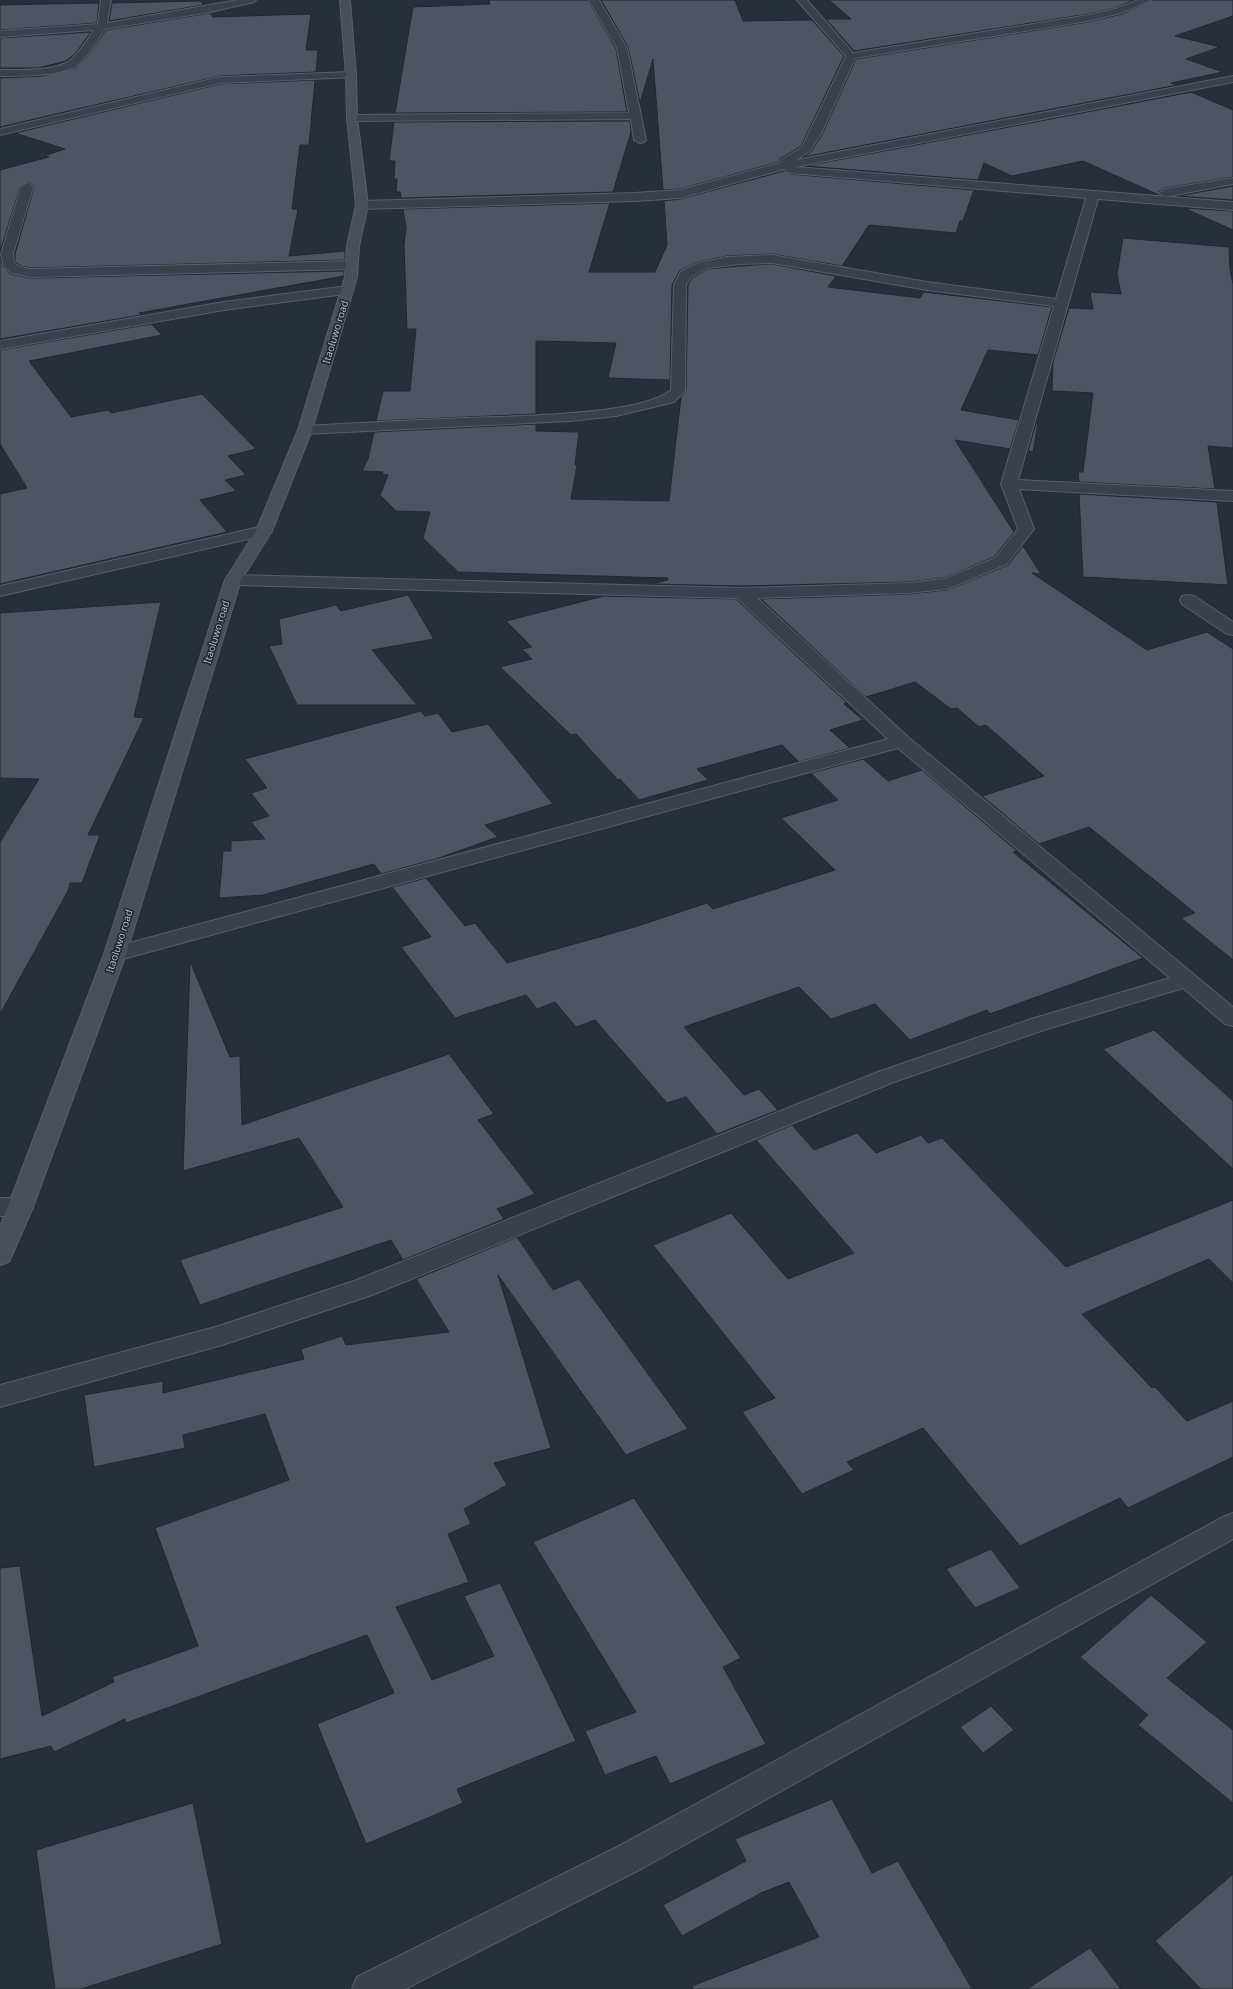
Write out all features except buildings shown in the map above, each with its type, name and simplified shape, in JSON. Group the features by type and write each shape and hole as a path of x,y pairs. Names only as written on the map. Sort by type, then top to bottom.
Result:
{"street":[{"path":"0,73 28,73 56,69 77,60 102,27 106,0"},
{"path":"0,34 102,27 210,9 251,0"},
{"name":"Itaoluwo road","path":"0,1256 10,1207 115,954 233,580 264,531 305,430 351,277 353,246 362,206 352,118 351,75 345,0"},
{"path":"594,0 622,48 640,140"},
{"path":"802,0 851,56"},
{"path":"851,56 1088,18 1118,11 1146,0"},
{"path":"1105,5 1118,11"},
{"path":"775,168 806,149 816,134 851,56"},
{"path":"0,132 220,80 351,75"},
{"path":"362,206 635,197 680,194 775,168 839,154 1233,79"},
{"path":"352,118 636,116"},
{"path":"775,168 818,174 1233,206"},
{"path":"1136,198 1233,181"},
{"path":"27,187 7,254 8,264 16,270 38,273 351,265"},
{"path":"233,580 742,593 908,588 947,584 972,574 1001,561 1026,529 1009,484 1060,303 1093,195"},
{"path":"305,430 570,417 616,412 669,399 678,391 680,285 686,274 702,266 722,262 748,259 772,259 927,286 1060,303"},
{"path":"0,345 224,306 347,290"},
{"path":"1009,484 1233,496"},
{"path":"0,591 264,531"},
{"path":"742,593 901,741 1233,1019"},
{"path":"1188,600 1233,630"},
{"path":"115,954 542,837 901,741"},
{"path":"0,1396 222,1335 363,1288 886,1077 1040,1024 1186,980"},
{"path":"369,1989 631,1857 1233,1525"}]}
